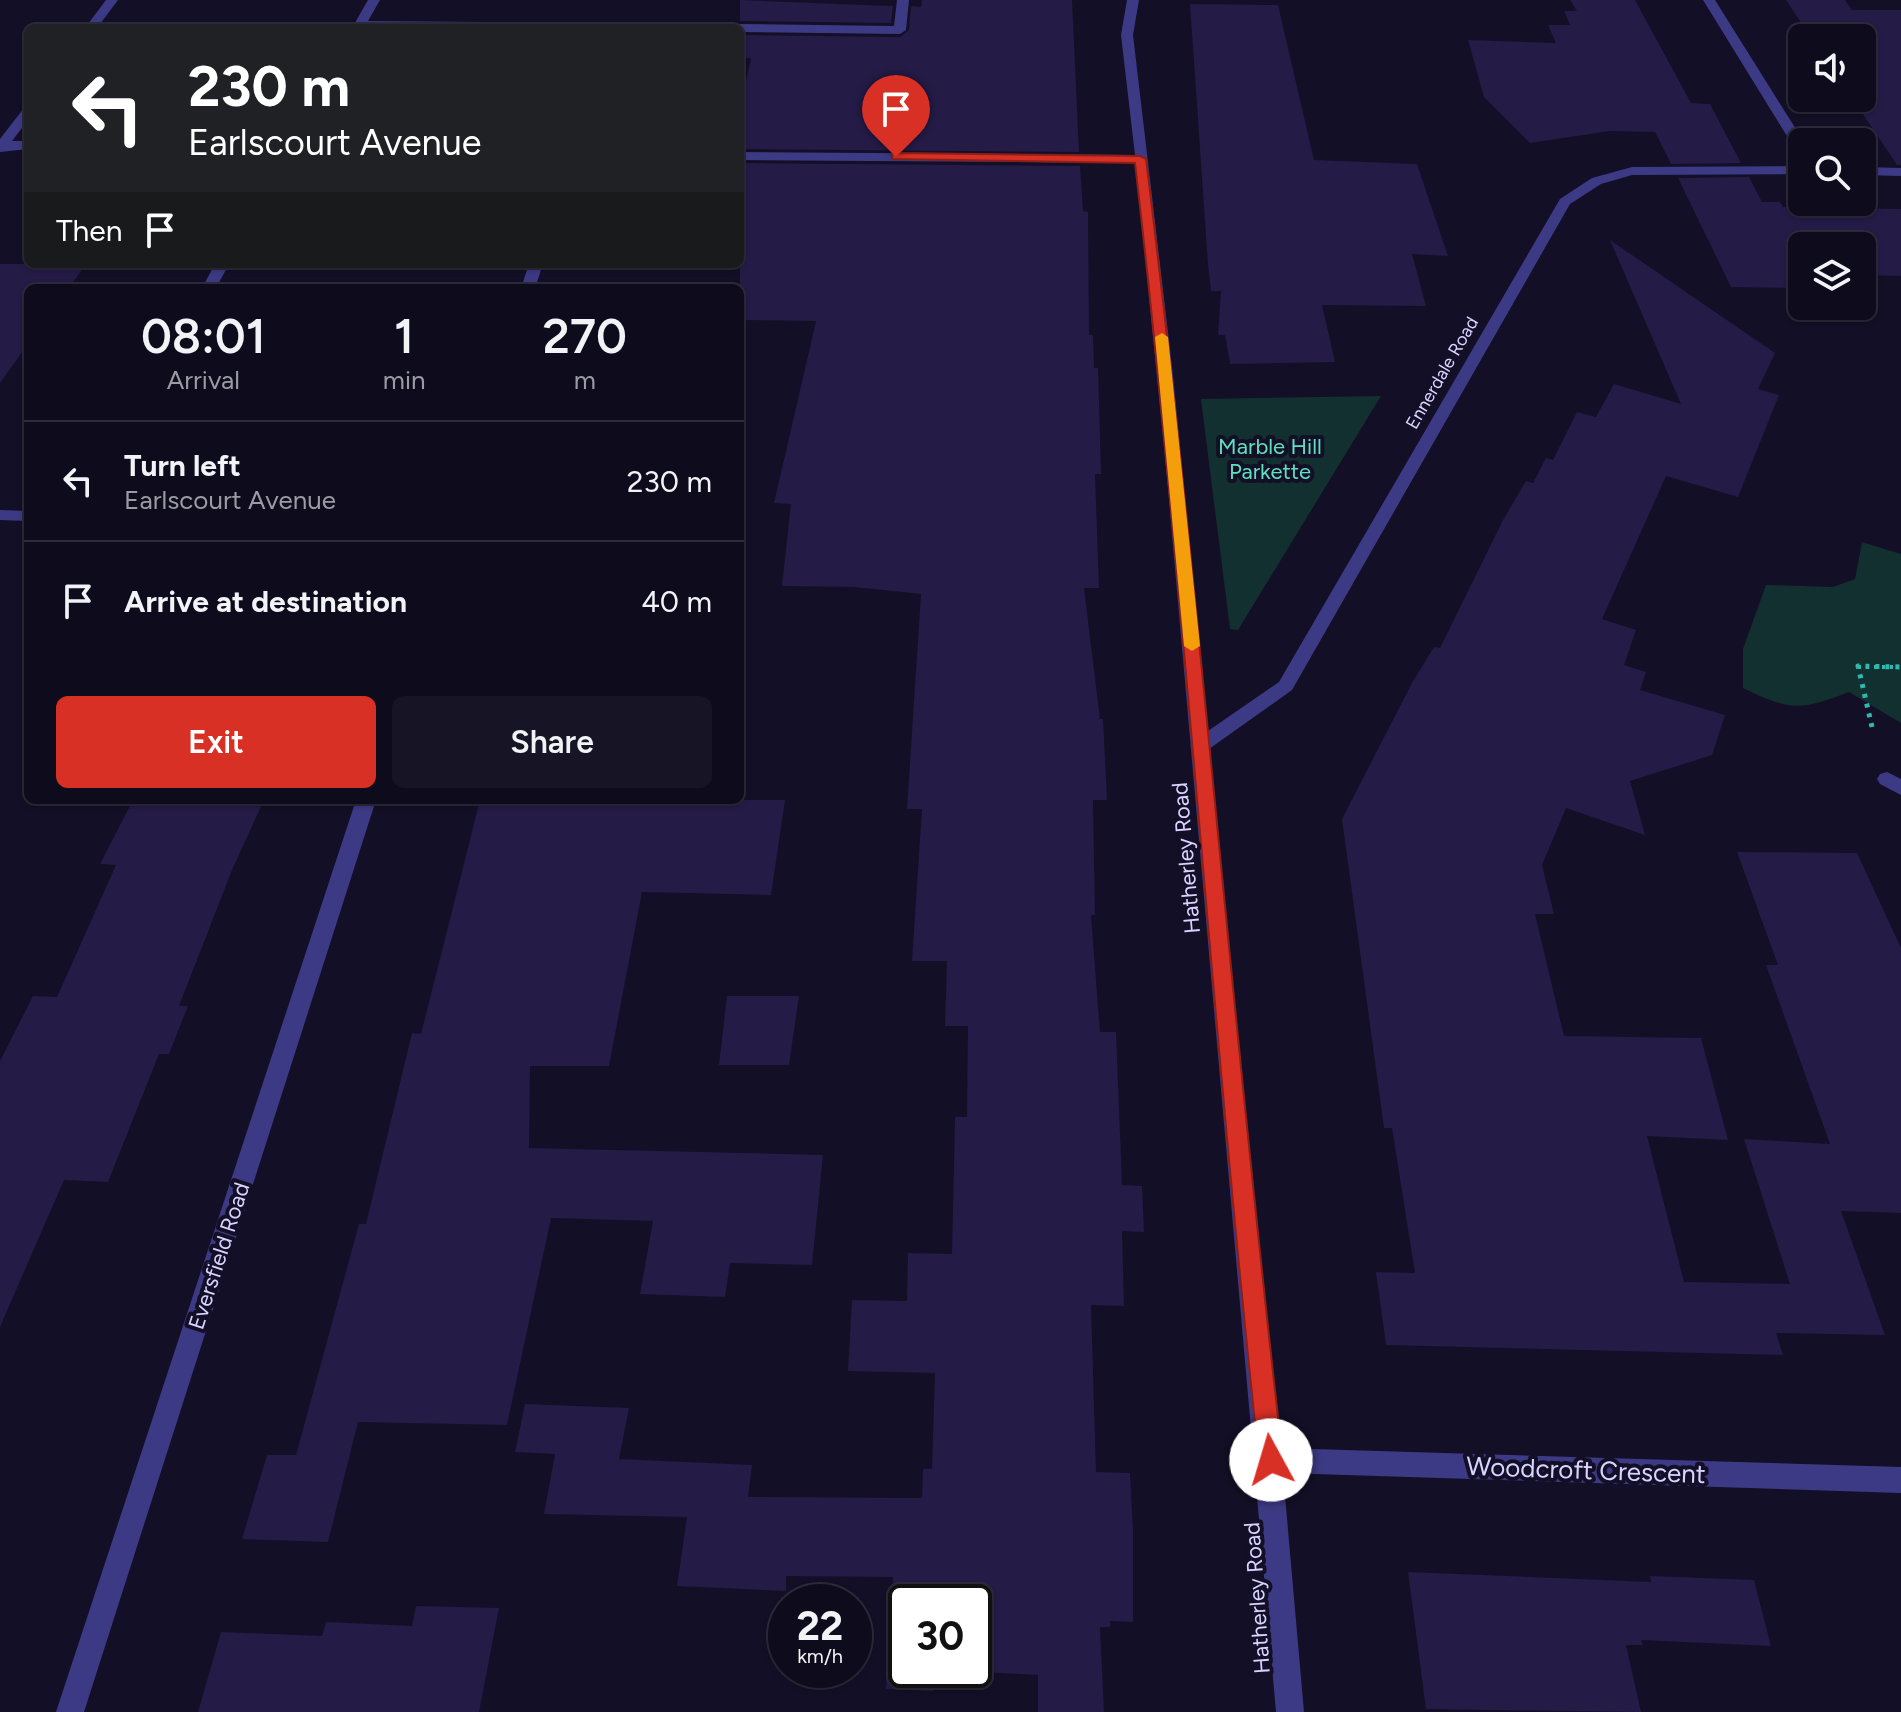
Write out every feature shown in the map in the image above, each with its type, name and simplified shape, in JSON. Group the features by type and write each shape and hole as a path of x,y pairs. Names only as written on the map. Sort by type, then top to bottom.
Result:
{"street":[{"path":"94,24 112,0"},
{"path":"361,24 374,0"},
{"path":"744,28 900,30 903,0"},
{"name":"Hatherley Road","path":"1133,0 1127,35 1167,378 1237,1158 1271,1460 1290,1712"},
{"path":"1709,0 1789,128"},
{"path":"1,146 24,116"},
{"path":"1,146 24,145"},
{"path":"744,156 1140,159"},
{"name":"Ennerdale Road","path":"1200,746 1286,686 1565,202 1584,185 1606,174 1632,171 1788,170"},
{"path":"1876,171 1901,172"},
{"path":"0,515 24,516"},
{"name":"Eversfield Road","path":"70,1712 365,804"},
{"name":"Woodcroft Crescent","path":"1271,1460 1901,1480"}],"path":[{"path":"1872,727 1858,666 1901,667"}],"green space":[{"name":"Marble Hill Parkette","path":"1381,396 1238,630 1230,629 1201,399"},
{"path":"1862,542 1901,554 1901,723 1849,692 1818,703 1795,706 1773,701 1743,688 1743,649 1766,585 1833,587 1855,579"}],"building":[{"path":"740,0 893,6 891,23 740,21"},
{"path":"922,0 1072,0 1079,152 744,149 744,90 751,58 744,58 744,35 900,37 909,30 911,6 921,7"},
{"path":"1570,0 1635,0 1691,103 1710,104 1741,163 1671,164 1655,132 1610,131 1530,143 1484,97 1468,40 1556,43 1548,25 1570,25 1564,11 1577,11"},
{"path":"1786,0 1845,0 1852,10 1901,10 1901,165 1897,165 1876,134 1876,128 1872,128 1861,112 1876,112 1876,24 1802,24"},
{"path":"1190,4 1278,5 1314,160 1417,164 1448,256 1412,254 1426,306 1322,305 1335,362 1230,364 1225,335 1218,335 1221,291 1211,291 1208,264"},
{"path":"744,163 1080,166 1083,211 1088,212 1089,335 1093,335 1094,368 1098,368 1101,474 1095,474 1099,588 1084,588 1100,719 1103,719 1107,800 1093,800 1095,915 1091,915 1100,1032 1116,1032 1122,1185 1142,1186 1144,1232 1122,1231 1124,1306 1091,1305 1096,1472 1130,1473 1133,1530 1133,1622 1110,1621 1110,1627 1100,1627 1104,1712 1038,1712 1038,1675 992,1673 992,1584 893,1584 893,1577 786,1576 786,1584 768,1584 768,1590 677,1586 687,1517 544,1514 555,1454 515,1452 525,1404 629,1408 619,1459 752,1465 748,1497 922,1498 923,1469 932,1469 935,1373 848,1371 852,1300 907,1301 908,1253 952,1254 955,1117 967,1117 968,1026 945,1026 947,961 912,961 922,809 907,809 921,594 854,587 782,586 791,504 774,503 816,321 744,320 744,284 740,284 740,268 744,268"},
{"path":"1749,177 1762,202 1780,202 1783,207 1788,207 1788,216 1876,216 1876,209 1901,209 1901,276 1876,275 1876,232 1788,232 1788,288 1731,287 1678,178"},
{"path":"1610,240 1775,353 1758,389 1779,395 1738,497 1666,476 1602,619 1636,630 1624,665 1646,672 1640,690 1725,715 1712,755 1630,781 1645,835 1566,808 1542,865 1554,914 1535,914 1564,1036 1701,1038 1728,1140 1647,1136 1684,1282 1790,1284 1744,1139 1830,1144 1766,965 1778,965 1737,852 1857,853 1901,948 1901,1213 1841,1211 1885,1335 1776,1333 1783,1355 1386,1345 1376,1272 1415,1273 1392,1128 1384,1128 1342,819 1412,683 1434,647 1440,648 1503,520 1526,481 1533,483 1546,458 1553,460 1577,412 1596,417 1614,384 1681,404"},
{"path":"0,264 24,264 24,268 83,268 72,284 24,284 24,350 0,383"},
{"path":"744,800 785,800 771,895 642,892 609,1066 530,1066 529,1148 823,1155 812,1265 730,1263 725,1297 640,1294 653,1221 551,1218 507,1425 358,1422 328,1542 242,1539 267,1455 296,1455 359,1224 366,1224 412,1033 421,1034 479,804 744,804"},
{"path":"131,804 262,804 232,870 179,1006 188,1006 169,1054 159,1054 108,1182 64,1180 0,1327 0,1061 33,996 57,997 116,865 100,864"},
{"path":"727,996 799,996 789,1065 719,1065"},
{"path":"1408,1572 1651,1582 1650,1576 1754,1580 1771,1646 1641,1640 1643,1645 1626,1645 1641,1712 1426,1709"},
{"path":"416,1606 499,1608 479,1712 198,1712 221,1632 322,1636 326,1622 412,1626"},
{"path":"888,1657 888,1688 933,1688 933,1691 886,1689"}],"slow traffic":[{"path":"1162,337 1192,646"}],"route":[{"path":"896,157 1140,159 1167,378 1239,1174 1271,1460"}]}
